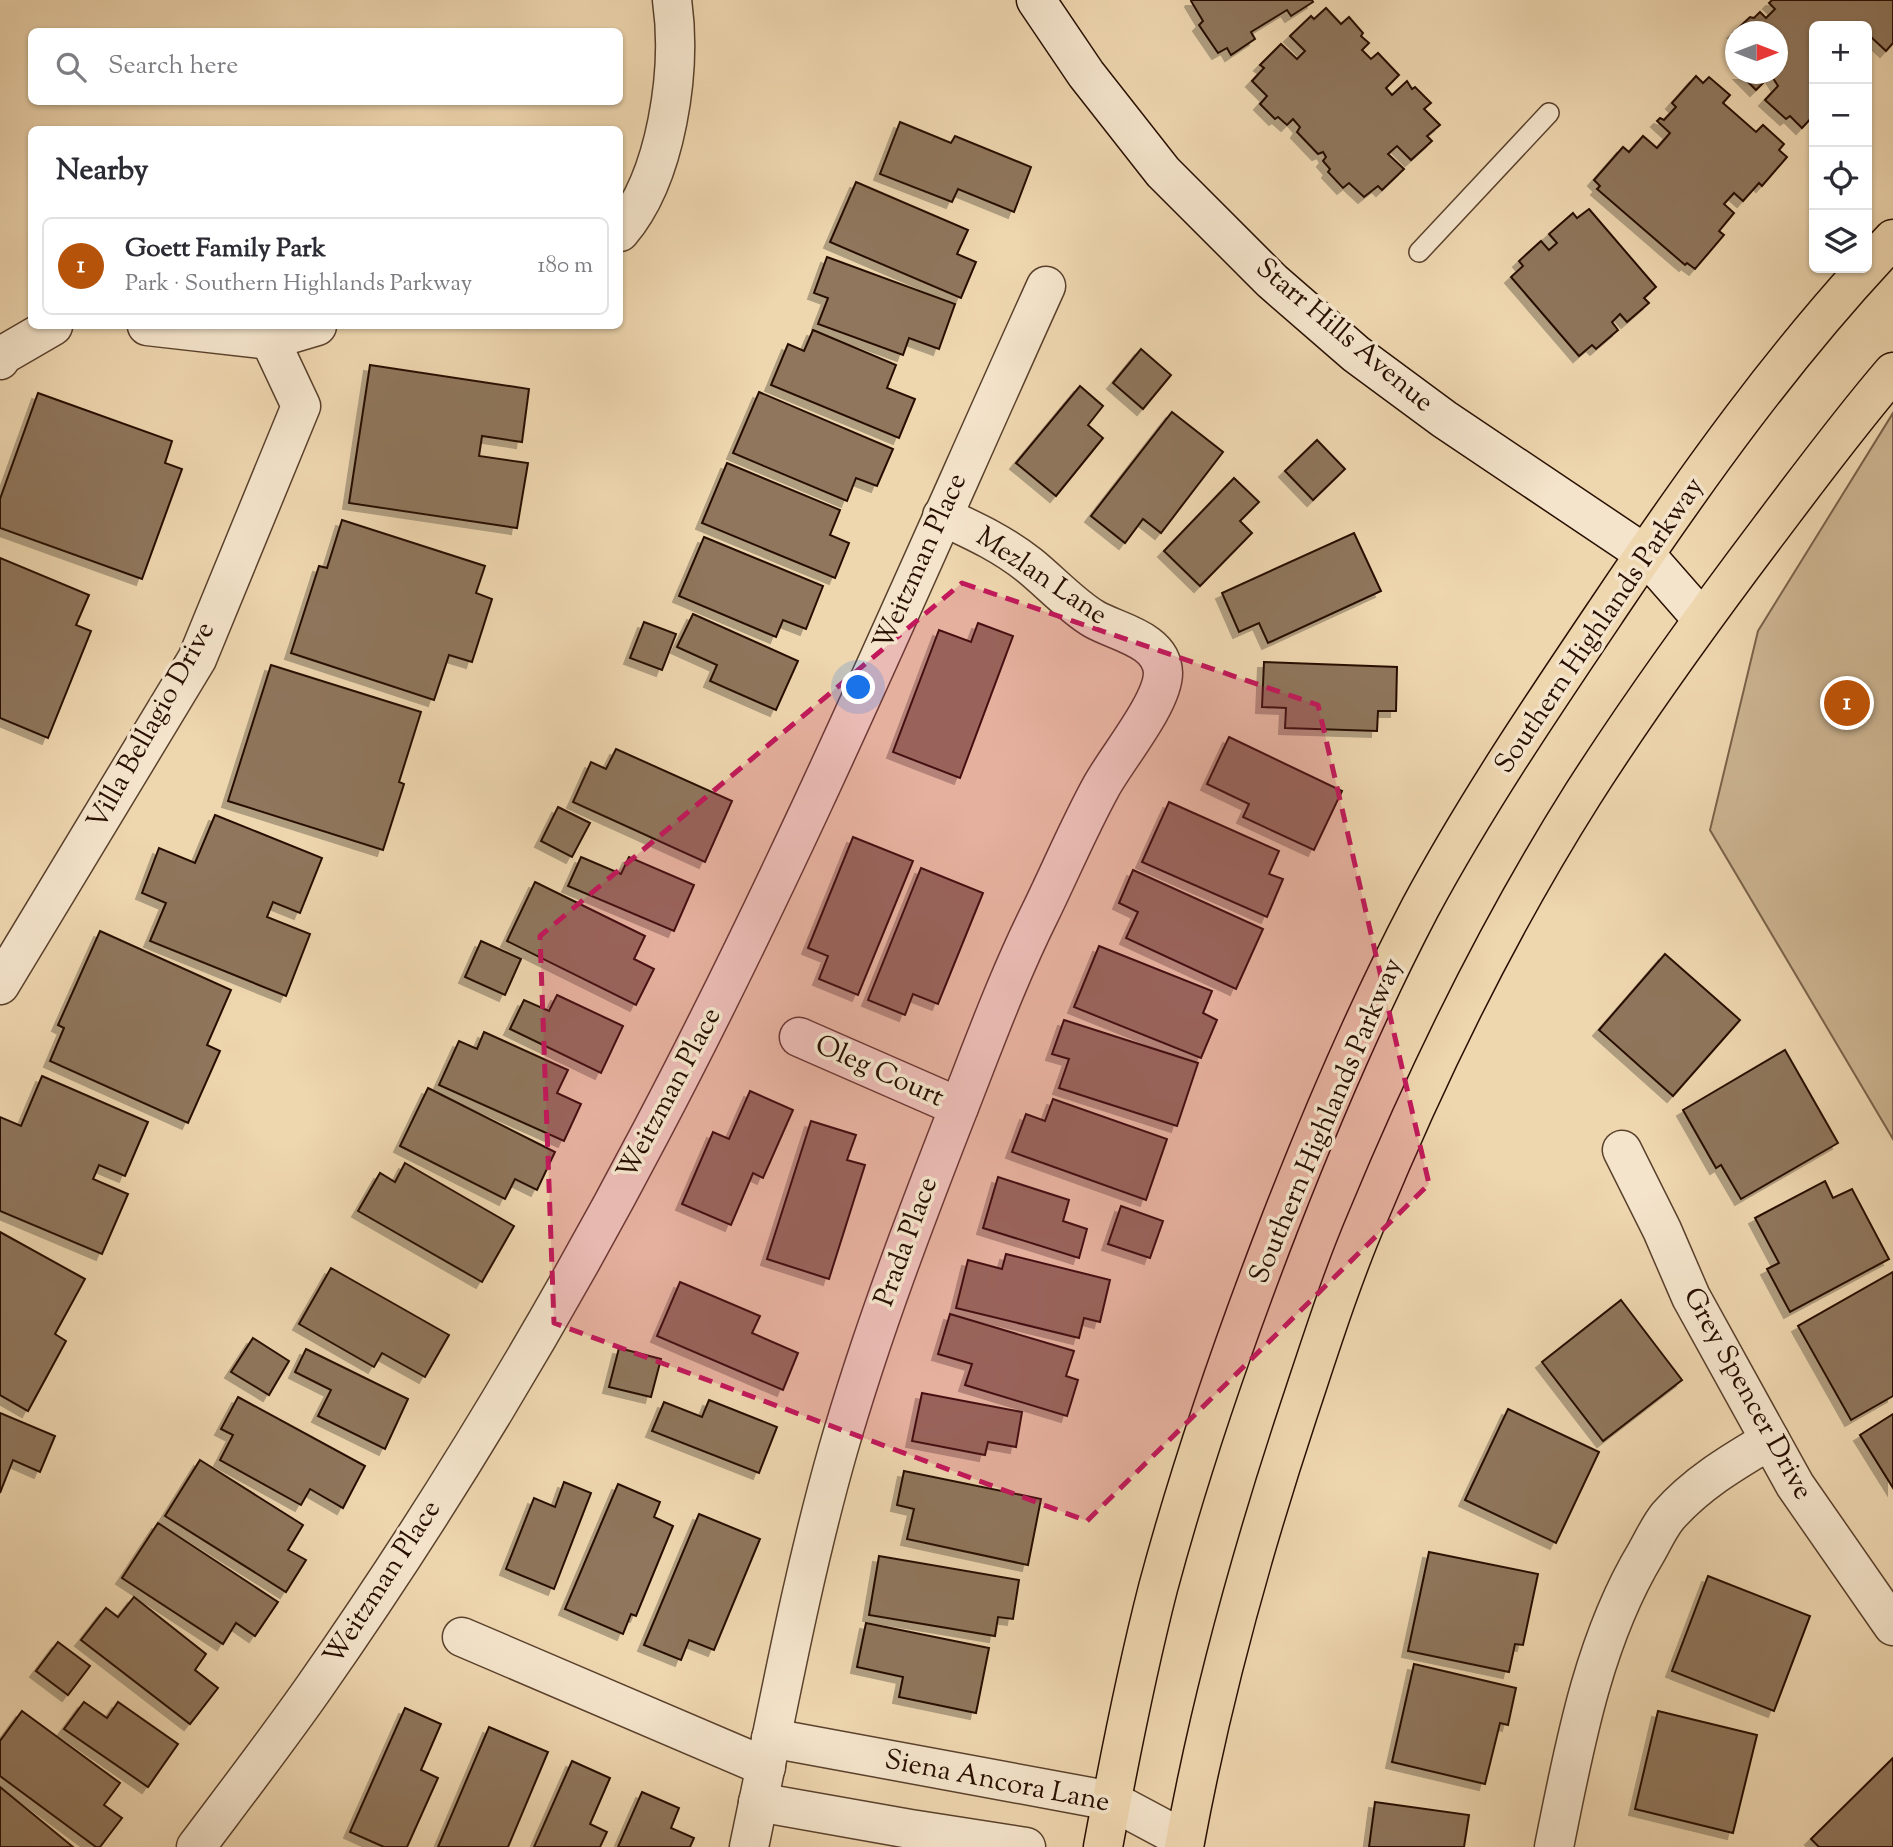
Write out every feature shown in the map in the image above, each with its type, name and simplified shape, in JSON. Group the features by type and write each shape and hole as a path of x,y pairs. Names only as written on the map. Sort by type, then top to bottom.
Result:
{"main road":[{"name":"Southern Highlands Parkway","path":"1103,1847 1126,1724 1158,1588 1198,1452 1254,1290 1313,1136 1366,1016 1422,905 1499,776 1645,554 1800,344 1893,239"},
{"path":"1174,1845 1264,1516 1317,1357 1367,1219 1436,1066 1506,926 1582,796 1702,619 1858,412 1893,372"}],"street":[{"path":"623,228 630,220 655,167 671,102 676,26 672,0"},
{"name":"Starr Hills Avenue","path":"1036,0 1086,74 1163,172 1297,304 1356,354 1444,419 1645,554 1702,619"},
{"name":"Weitzman Place","path":"196,1847 313,1689 423,1526 538,1334 656,1123 771,894 1046,286"},
{"path":"0,360 3,355 48,329"},
{"path":"173,329 270,340 307,329"},
{"name":"Villa Bellagio Drive","path":"0,985 197,659 301,406 270,340"},
{"name":"Mezlan Lane","path":"942,516 990,538 1094,619 1144,642 1158,657 1163,673"},
{"name":"Prada Place","path":"749,1847 799,1604 838,1452 873,1338 932,1171 1026,942 1101,787 1146,719 1163,673"},
{"name":"Oleg Court","path":"799,1037 959,1107"},
{"name":"Grey Spencer Drive","path":"1622,1150 1662,1230 1691,1297 1795,1485 1893,1626"},
{"path":"1554,1847 1592,1683 1611,1623 1634,1572 1667,1518 1707,1478 1770,1440"},
{"name":"Siena Ancora Lane","path":"462,1637 910,1829 1026,1847"},
{"name":"Siena Ancora Lane","path":"765,1769 1112,1801 1174,1845"}],"lane":[{"path":"1419,252 1549,113"}],"highlighted area":[{"path":"962,583 1318,705 1429,1184 1087,1521 554,1323 540,936"}],"shaded area":[{"path":"1893,413 1893,1139 1710,830 1758,631"}],"building":[{"path":"1192,0 1313,2 1291,16 1287,10 1251,32 1255,39 1231,55 1227,48 1218,53 1199,25 1203,21"},
{"path":"1772,0 1893,0 1893,43 1886,51 1872,38 1872,21 1809,21 1809,120 1802,128 1790,116 1786,119 1765,100 1778,86 1777,84 1788,84 1788,21 1746,21 1760,12 1766,18 1775,9 1769,3"},
{"path":"1326,8 1341,24 1349,17 1369,43 1362,50 1371,59 1378,53 1399,75 1386,88 1392,95 1407,81 1412,89 1415,87 1431,103 1424,109 1440,125 1427,136 1432,141 1411,160 1397,146 1388,154 1404,169 1382,190 1378,186 1364,197 1349,183 1343,188 1328,172 1330,169 1323,161 1326,157 1323,152 1318,154 1297,132 1300,127 1293,119 1287,125 1278,117 1275,119 1260,104 1267,96 1252,81 1264,68 1260,65 1281,44 1297,59 1305,51 1290,36 1311,16 1314,19"},
{"path":"1696,76 1703,83 1709,77 1730,95 1723,103 1756,132 1763,125 1784,144 1779,150 1787,157 1762,186 1759,183 1743,201 1734,193 1724,204 1734,213 1719,231 1724,235 1695,269 1687,263 1685,265 1597,189 1600,186 1594,180 1623,147 1629,152 1643,136 1657,148 1670,133 1657,121 1660,118 1664,120 1676,107 1672,103"},
{"path":"1750,84 1762,84 1756,90"},
{"path":"900,122 951,143 955,136 1031,167 1014,212 958,189 952,202 880,174"},
{"path":"856,182 968,230 957,254 976,262 961,298 830,242"},
{"path":"1589,209 1656,287 1644,298 1649,303 1627,322 1620,314 1612,322 1618,330 1596,349 1592,345 1579,356 1511,277 1523,266 1519,261 1541,241 1549,250 1557,243 1549,234 1573,213 1577,218"},
{"path":"827,257 955,304 939,349 909,338 903,355 818,324 828,298 814,293"},
{"path":"813,330 896,365 887,388 915,399 899,438 771,385 788,344 804,351"},
{"path":"1141,349 1171,375 1143,409 1113,383"},
{"path":"370,365 529,389 522,442 482,436 479,456 528,463 517,528 349,503"},
{"path":"1080,386 1103,406 1088,425 1103,438 1056,496 1016,463"},
{"path":"759,392 893,449 877,486 856,478 847,501 733,453"},
{"path":"38,393 172,441 165,463 182,469 142,579 0,528 0,499"},
{"path":"1172,412 1223,452 1161,533 1143,519 1125,543 1091,516"},
{"path":"1317,440 1345,469 1313,500 1285,471"},
{"path":"727,463 840,510 830,535 849,543 835,578 702,523"},
{"path":"1234,478 1259,502 1240,521 1252,533 1200,586 1164,551"},
{"path":"342,520 485,566 476,593 492,599 472,662 449,655 434,700 291,653 319,566 327,568"},
{"path":"1354,533 1381,591 1268,643 1259,623 1239,632 1222,593"},
{"path":"704,537 823,586 806,629 783,620 776,637 679,596"},
{"path":"0,558 89,595 76,625 91,631 48,738 0,718"},
{"path":"693,614 798,661 776,710 710,681 717,665 677,647"},
{"path":"644,622 676,634 662,670 630,658"},
{"path":"978,623 1013,636 960,778 893,752 939,630 971,642"},
{"path":"1264,662 1397,667 1396,711 1378,711 1377,731 1285,728 1286,708 1262,707"},
{"path":"271,665 421,712 399,782 404,784 383,850 228,801"},
{"path":"1229,737 1342,791 1314,850 1243,817 1249,804 1207,784"},
{"path":"616,749 732,801 705,862 573,802 591,762 606,769"},
{"path":"1169,802 1279,851 1269,874 1283,879 1267,917 1142,862"},
{"path":"558,807 590,823 572,857 541,841"},
{"path":"215,815 322,858 300,913 273,902 267,917 310,934 286,996 150,941 166,903 142,893 159,848 195,863"},
{"path":"853,837 913,861 858,995 819,979 828,956 808,948"},
{"path":"581,857 621,874 629,857 694,885 674,931 568,886"},
{"path":"921,868 983,893 938,1004 913,994 905,1015 868,1000"},
{"path":"1133,870 1263,929 1236,989 1126,938 1138,912 1119,903"},
{"path":"535,882 645,936 634,959 654,969 636,1005 507,941"},
{"path":"100,931 231,990 207,1045 220,1051 188,1123 50,1061 64,1028 58,1025"},
{"path":"481,941 521,959 505,995 465,977"},
{"path":"1099,946 1212,991 1203,1013 1217,1020 1201,1058 1074,1007"},
{"path":"1665,954 1740,1020 1673,1096 1599,1030"},
{"path":"557,995 623,1026 601,1073 510,1029 524,1000 549,1011"},
{"path":"1064,1020 1198,1063 1177,1126 1059,1088 1069,1059 1052,1054"},
{"path":"484,1032 568,1070 557,1093 581,1104 564,1141 439,1085 459,1041 477,1049"},
{"path":"1785,1050 1838,1143 1741,1199 1721,1165 1716,1168 1683,1110"},
{"path":"42,1076 148,1122 125,1176 99,1165 93,1179 128,1194 102,1254 0,1211 0,1117 21,1126"},
{"path":"428,1088 555,1152 537,1190 515,1179 505,1199 400,1146"},
{"path":"750,1091 793,1110 763,1178 753,1173 731,1225 682,1204 713,1132 729,1139"},
{"path":"1053,1099 1167,1139 1146,1200 1012,1152 1026,1114 1045,1121"},
{"path":"811,1121 856,1135 847,1160 865,1165 829,1279 767,1259"},
{"path":"405,1163 514,1226 482,1282 358,1211 380,1173 395,1182"},
{"path":"998,1177 1069,1200 1063,1221 1087,1229 1079,1258 983,1228"},
{"path":"1825,1181 1833,1198 1852,1189 1889,1259 1790,1312 1767,1269 1779,1263 1755,1218"},
{"path":"1121,1206 1163,1221 1150,1258 1108,1244"},
{"path":"0,1232 85,1279 55,1334 66,1341 28,1411 0,1395"},
{"path":"1006,1254 1110,1280 1100,1322 1084,1318 1079,1338 956,1308 968,1260 1002,1269"},
{"path":"331,1268 449,1335 425,1377 382,1353 374,1367 299,1324"},
{"path":"1893,1272 1893,1396 1851,1420 1798,1326"},
{"path":"680,1282 760,1316 752,1333 798,1353 783,1390 657,1336"},
{"path":"1621,1300 1682,1380 1603,1441 1542,1362"},
{"path":"950,1314 1074,1351 1066,1376 1078,1380 1067,1416 965,1385 972,1364 938,1354"},
{"path":"253,1338 289,1361 269,1395 231,1372"},
{"path":"619,1348 661,1359 651,1397 609,1387"},
{"path":"306,1349 408,1399 385,1449 318,1416 331,1390 295,1372"},
{"path":"922,1393 1022,1412 1016,1447 988,1442 985,1455 912,1441"},
{"path":"238,1397 365,1466 343,1508 310,1489 301,1505 220,1460 233,1435 221,1429"},
{"path":"709,1400 777,1427 759,1473 652,1431 664,1402 702,1417"},
{"path":"1508,1409 1599,1452 1556,1543 1465,1500"},
{"path":"0,1413 55,1436 40,1472 13,1460 0,1493"},
{"path":"1893,1414 1893,1488 1860,1435"},
{"path":"200,1460 303,1525 288,1550 306,1560 286,1592 165,1516"},
{"path":"904,1471 1041,1499 1028,1565 907,1539 914,1509 897,1505"},
{"path":"564,1482 591,1493 554,1589 506,1569 534,1498 555,1507"},
{"path":"618,1484 660,1502 654,1517 673,1526 636,1616 631,1614 623,1634 565,1609"},
{"path":"699,1514 760,1539 714,1650 689,1640 681,1660 644,1645"},
{"path":"158,1523 278,1602 255,1636 236,1623 223,1644 122,1578"},
{"path":"1429,1552 1538,1574 1523,1645 1515,1644 1509,1672 1408,1651"},
{"path":"879,1556 1019,1580 1013,1619 998,1617 995,1636 869,1615"},
{"path":"1708,1576 1810,1616 1774,1711 1672,1671"},
{"path":"134,1597 206,1654 195,1670 218,1688 190,1724 81,1640 106,1608 118,1617"},
{"path":"866,1623 989,1648 976,1713 899,1697 903,1677 857,1667"},
{"path":"58,1642 90,1666 68,1695 36,1671"},
{"path":"1414,1664 1516,1688 1508,1725 1500,1723 1485,1784 1392,1762"},
{"path":"84,1702 107,1718 118,1702 178,1744 148,1787 64,1729"},
{"path":"405,1708 441,1724 421,1770 438,1778 407,1847 384,1847 350,1832"},
{"path":"22,1711 120,1783 104,1805 122,1818 100,1847 96,1847 0,1776 0,1741"},
{"path":"1658,1711 1757,1735 1733,1833 1635,1809"},
{"path":"489,1727 548,1752 508,1847 438,1847"},
{"path":"1893,1758 1893,1847 1819,1847 1811,1839"},
{"path":"572,1761 610,1778 590,1824 607,1832 600,1847 534,1847"},
{"path":"0,1787 73,1847 0,1847"},
{"path":"642,1792 679,1808 671,1828 694,1838 690,1847 618,1847"},
{"path":"1375,1802 1469,1815 1464,1847 1369,1847"}],"place":[{"name":"Goett Family Park","path":"1847,703"}]}
